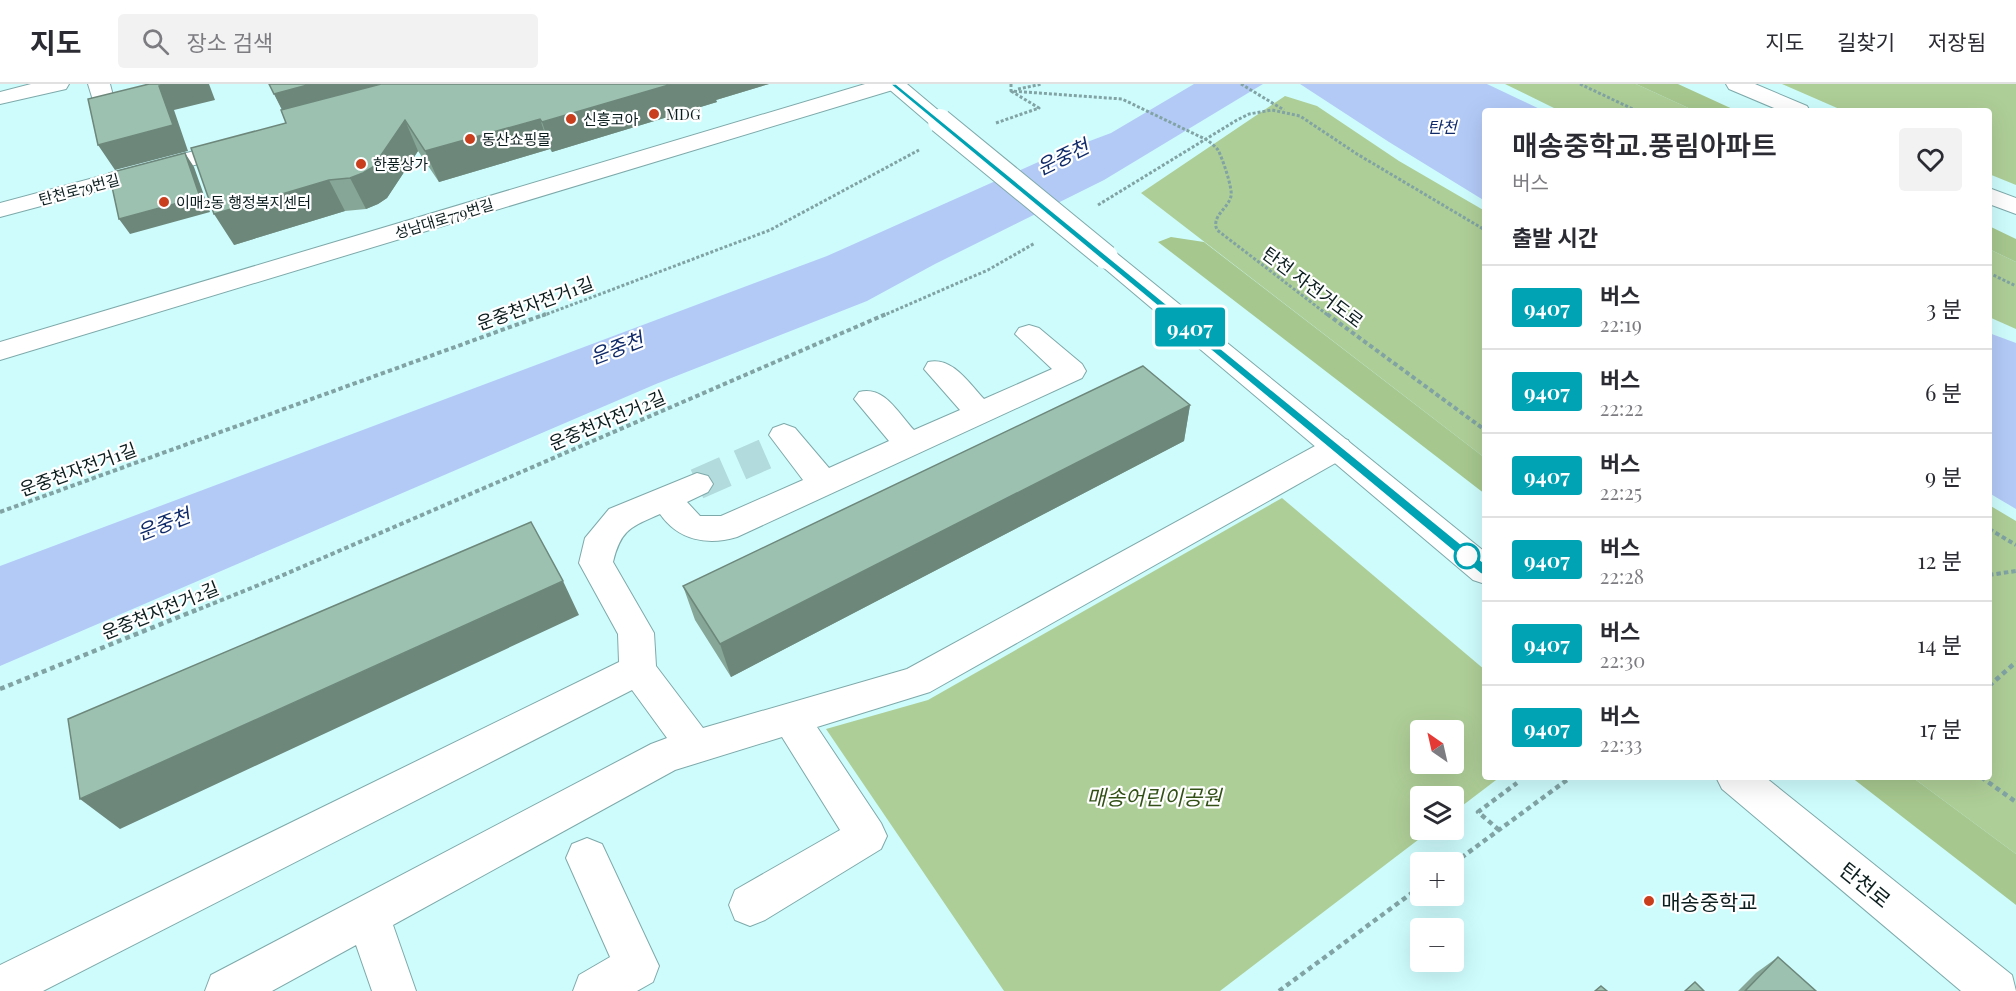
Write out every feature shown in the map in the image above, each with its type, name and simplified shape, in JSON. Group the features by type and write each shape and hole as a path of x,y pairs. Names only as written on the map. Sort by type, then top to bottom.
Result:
{"main road":[{"path":"99,84 107,115"},
{"name":"성남대로779번길","path":"0,351 888,84"},
{"path":"894,84 1482,569"},
{"path":"1737,84 1791,108"},
{"path":"0,98 50,85"},
{"name":"탄천로79번길","path":"0,210 264,139"},
{"path":"1992,196 2016,207"},
{"path":"667,498 682,522 699,529 725,528 1072,371 1029,333"},
{"path":"938,369 980,412"},
{"path":"869,399 909,445"},
{"path":"784,435 824,484"},
{"path":"227,991 665,756 917,681 1337,448"},
{"path":"695,747 638,670 636,633 596,563 602,538 620,518 697,484"},
{"path":"0,989 638,670"},
{"path":"750,905 867,836 791,719"},
{"name":"탄천로","path":"1740,780 1996,991"},
{"path":"587,858 637,966 595,991"},
{"path":"368,915 394,991"}],"path":[{"path":"1011,84 1011,91"},
{"path":"1011,91 1042,84"},
{"path":"1241,84 1287,112"},
{"path":"1580,84 1631,108"},
{"path":"996,123 1039,108 1011,91"},
{"name":"탄천 자전거도로","path":"1011,91 1122,99 1207,140 1217,148 1232,193 1229,202 1216,218 1215,225 1218,230 1342,326 1482,428"},
{"path":"1098,205 1249,114 1272,110 1300,116 1357,154 1482,228"},
{"name":"운중천자전거1길","path":"0,512 429,358 770,230 920,149"},
{"name":"운중천자전거2길","path":"0,689 281,576 988,270 1038,241"},
{"path":"1992,274 2016,286"},
{"path":"1992,531 2016,545"},
{"path":"1992,575 2016,571"},
{"path":"1992,683 2016,662"},
{"path":"1464,856 1567,780"},
{"path":"1984,780 2016,802"},
{"path":"1498,830 1478,812 1517,783"},
{"path":"1279,991 1410,894"}],"green space":[{"path":"1505,84 1636,84 1688,108 1554,108"},
{"path":"1636,84 1678,84 1730,108 1688,108"},
{"path":"1782,84 2016,84 2016,185 1992,175 1992,108 1837,108"},
{"path":"1285,96 1317,106 1399,161 1482,209 1482,456 1141,193"},
{"path":"1992,227 2016,239 2016,262 1992,250"},
{"path":"1171,237 1204,242 1482,456 1482,492 1158,242"},
{"path":"1992,250 2016,262 2016,329 1992,318"},
{"name":"매송어린이공원","path":"1282,498 1482,667 1482,780 1496,780 1464,804 1464,786 1410,786 1410,840 1418,840 1220,991 1004,991 826,729 928,700"},
{"path":"1992,507 2016,521 2016,854 1916,780 1992,780"},
{"path":"1855,780 1916,780 2016,854 2016,905"}],"water":[{"name":"운중천","path":"1194,84 1263,84 1104,180 935,264 867,301 656,384 0,666 0,566 827,256 1063,151 1111,133"},
{"name":"탄천","path":"1300,84 1487,84 1538,108 1482,108 1482,199"},
{"path":"1992,334 2016,343 2016,509 1992,495"}],"building":[{"path":"149,84 166,84 159,86 173,125 98,145 88,99"},
{"path":"269,84 311,84 274,94"},
{"path":"381,84 672,84 542,122 540,119 425,151 405,120 373,167 363,173 350,178 329,180 214,214 191,148 286,123 281,110"},
{"path":"185,153 200,197 119,219 109,173"},
{"path":"1143,366 1190,405 720,644 683,586"},
{"path":"531,522 563,581 80,799 68,719"},
{"path":"1778,957 1816,991 1745,991"},
{"path":"1695,982 1704,991 1685,991"},
{"path":"1601,986 1607,991 1595,991"}],"tunnel":[{"path":"697,484 765,454"}],"bus line":[{"name":"9407","path":"894,84 1482,569"}],"place":[{"name":"MDG","path":"654,114"},
{"name":"신흥코아","path":"571,119"},
{"name":"동산쇼핑몰","path":"470,139"},
{"name":"한풍상가","path":"361,164"},
{"name":"이매2동 행정복지센터","path":"164,202"},
{"name":"매송중학교","path":"1649,901"}]}
